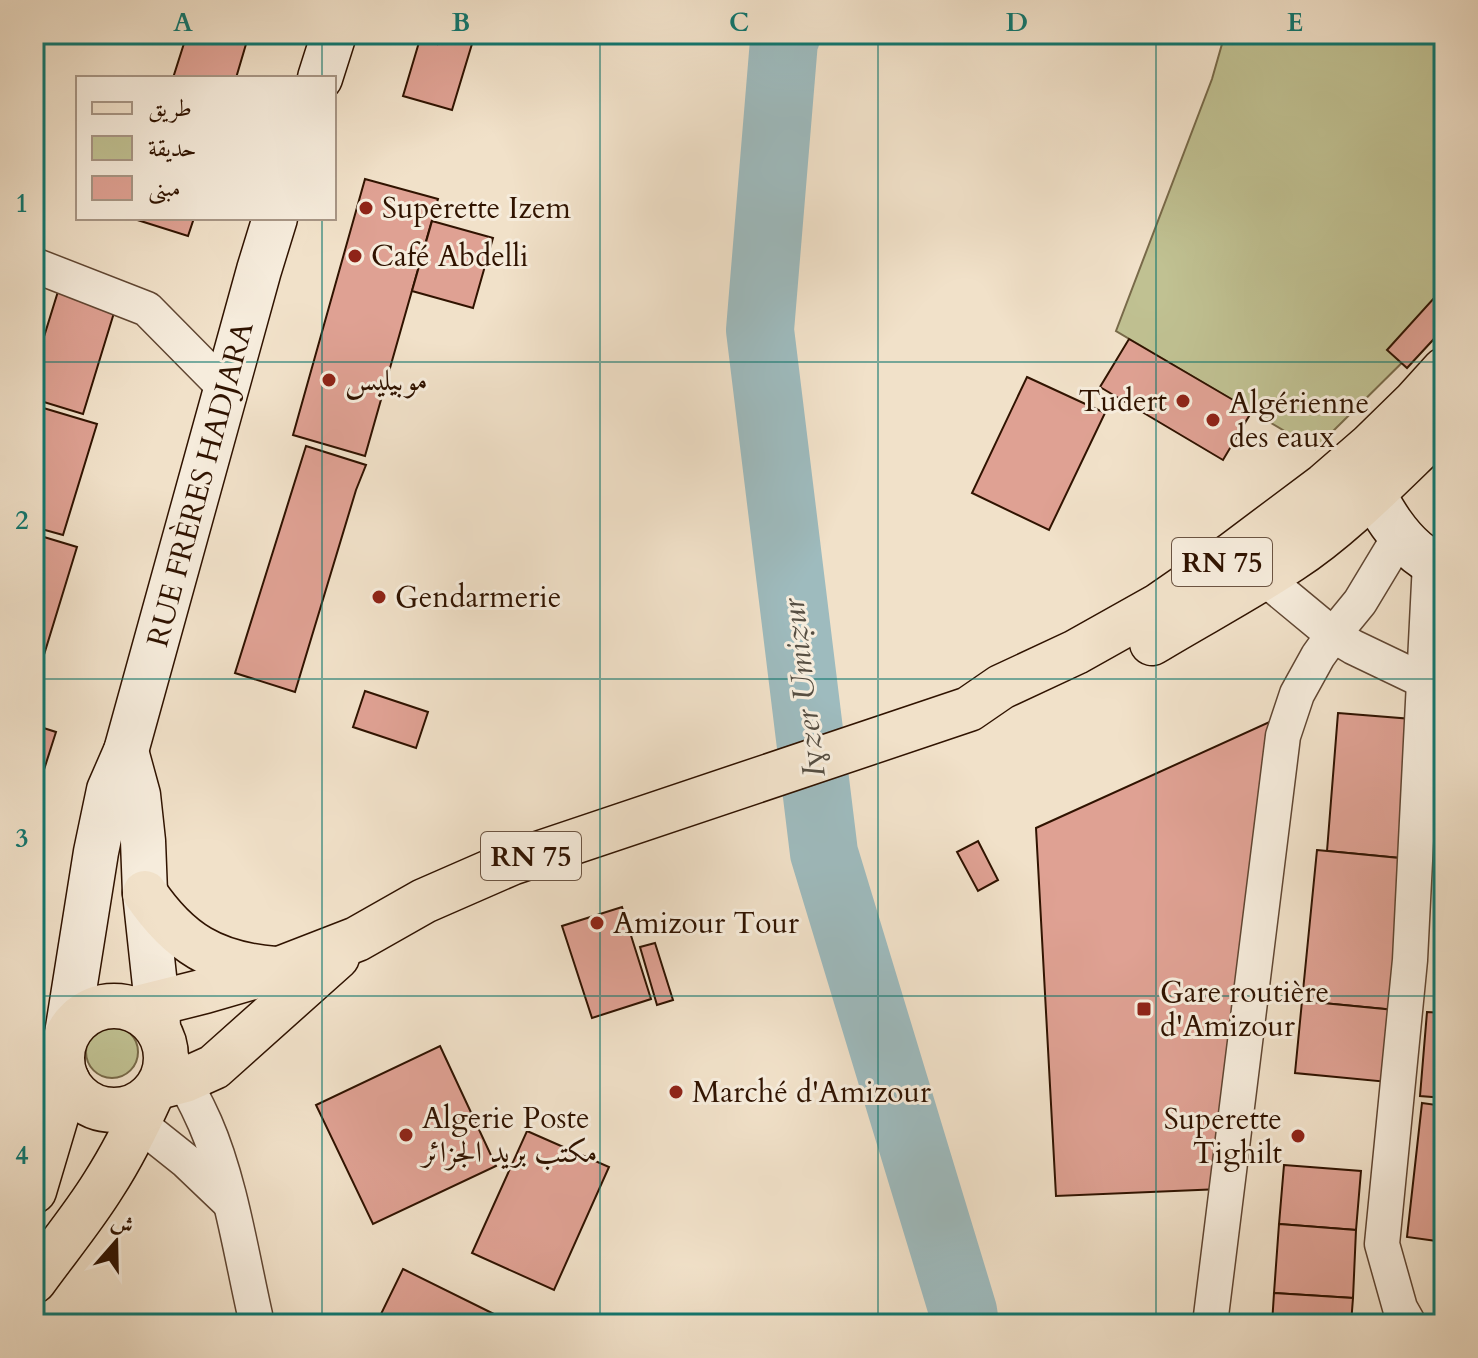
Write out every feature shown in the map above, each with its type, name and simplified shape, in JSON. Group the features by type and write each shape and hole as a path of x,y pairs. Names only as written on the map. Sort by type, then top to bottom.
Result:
{"main road":[{"path":"321,76 334,34"},
{"name":"RUE FRÈRES HADJARA","path":"58,1060 109,790 126,751 274,220"},
{"name":"RN 75","path":"969,709 1005,707 1078,684 1292,560 1331,529 1415,402 1444,370"},
{"name":"RN 75","path":"152,1066 277,970 357,939 424,901 511,863 969,709 1001,687 1076,652 1158,606 1325,485 1364,476 1444,425"},
{"path":"1364,476 1425,555"},
{"path":"34,1281 103,1186 152,1066 143,841 138,795 126,751"},
{"path":"145,893 160,915 179,934 201,949 225,961 277,970"},
{"name":"RN 75","path":"152,1066 214,1067 357,939"},
{"path":"34,1191 58,1060 74,1024 95,1009 108,1006 152,1066"},
{"path":"58,1060 76,1094 90,1104 105,1109 152,1066"}],"street":[{"path":"34,265 147,309 226,389"},
{"path":"1210,1324 1283,736 1297,694 1333,635 1360,602 1425,555"},
{"path":"1399,1319 1382,1244 1410,960 1424,681 1425,555"},
{"path":"1263,577 1333,635 1424,681"},
{"path":"152,1066 186,1161 230,1203"},
{"path":"152,1066 206,1125 230,1203 255,1324"}],"green space":[{"path":"1205,34 1444,34 1444,321 1315,449 1116,331 1212,79 1222,44"},
{"path":"112,1026 130,1034 138,1052 130,1070 112,1078 94,1070 86,1052 94,1034"}],"building":[{"path":"187,34 249,34 237,76 174,76"},
{"path":"440,34 475,34 452,110 403,96 420,39 437,44"},
{"path":"365,179 438,199 365,456 293,435"},
{"path":"137,220 193,220 188,236"},
{"path":"432,221 493,238 473,308 412,291"},
{"path":"60,285 117,303 83,414 34,399 34,369"},
{"path":"1444,287 1444,328 1407,368 1387,350"},
{"path":"1129,339 1252,411 1223,460 1100,387"},
{"path":"1027,377 1105,413 1049,530 972,493"},
{"path":"40,407 97,424 63,535 34,527 34,426"},
{"path":"306,446 366,465 295,692 235,673"},
{"path":"34,534 77,547 43,658 34,656"},
{"path":"365,691 428,712 416,748 353,727"},
{"path":"1338,713 1412,719 1400,858 1327,851"},
{"name":"Gare routière d'Amizour","path":"1274,720 1221,1189 1056,1196 1036,828"},
{"path":"34,725 56,732 34,801"},
{"path":"978,841 998,880 978,891 957,852"},
{"path":"1317,850 1410,859 1395,1010 1302,1001"},
{"path":"1444,857 1444,917 1438,916"},
{"path":"622,907 651,999 592,1018 562,926"},
{"path":"1438,939 1444,940 1444,997 1435,996"},
{"path":"655,943 673,1000 657,1005 640,947"},
{"path":"1302,1001 1395,1010 1388,1082 1295,1073"},
{"path":"1427,1012 1444,1013 1444,1098 1420,1096"},
{"path":"440,1046 496,1166 373,1224 316,1105"},
{"path":"1422,1103 1444,1106 1444,1242 1407,1237"},
{"path":"527,1131 609,1167 554,1290 472,1253"},
{"path":"1284,1165 1361,1171 1356,1230 1279,1224"},
{"path":"1279,1224 1356,1230 1353,1298 1274,1293"},
{"path":"403,1269 494,1314 489,1324 395,1324 380,1316"},
{"path":"1274,1293 1353,1298 1351,1324 1272,1324"}],"waterway":[{"name":"Iɣzer Umiẓur","path":"787,34 760,330 824,853 965,1324"}],"place":[{"name":"Superette Izem","path":"366,208"},
{"name":"Café Abdelli","path":"355,256"},
{"name":"موبيليس","path":"329,380"},
{"name":"Tudert","path":"1183,401"},
{"name":"Algérienne des eaux","path":"1213,420"},
{"name":"Gendarmerie","path":"379,597"},
{"name":"Amizour Tour","path":"597,923"},
{"name":"Gare routière d'Amizour","path":"1144,1009"},
{"name":"Marché d'Amizour","path":"676,1092"},
{"name":"Algerie Poste مكتب بريد الجزائر","path":"406,1135"},
{"name":"Superette Tighilt","path":"1298,1136"}]}
